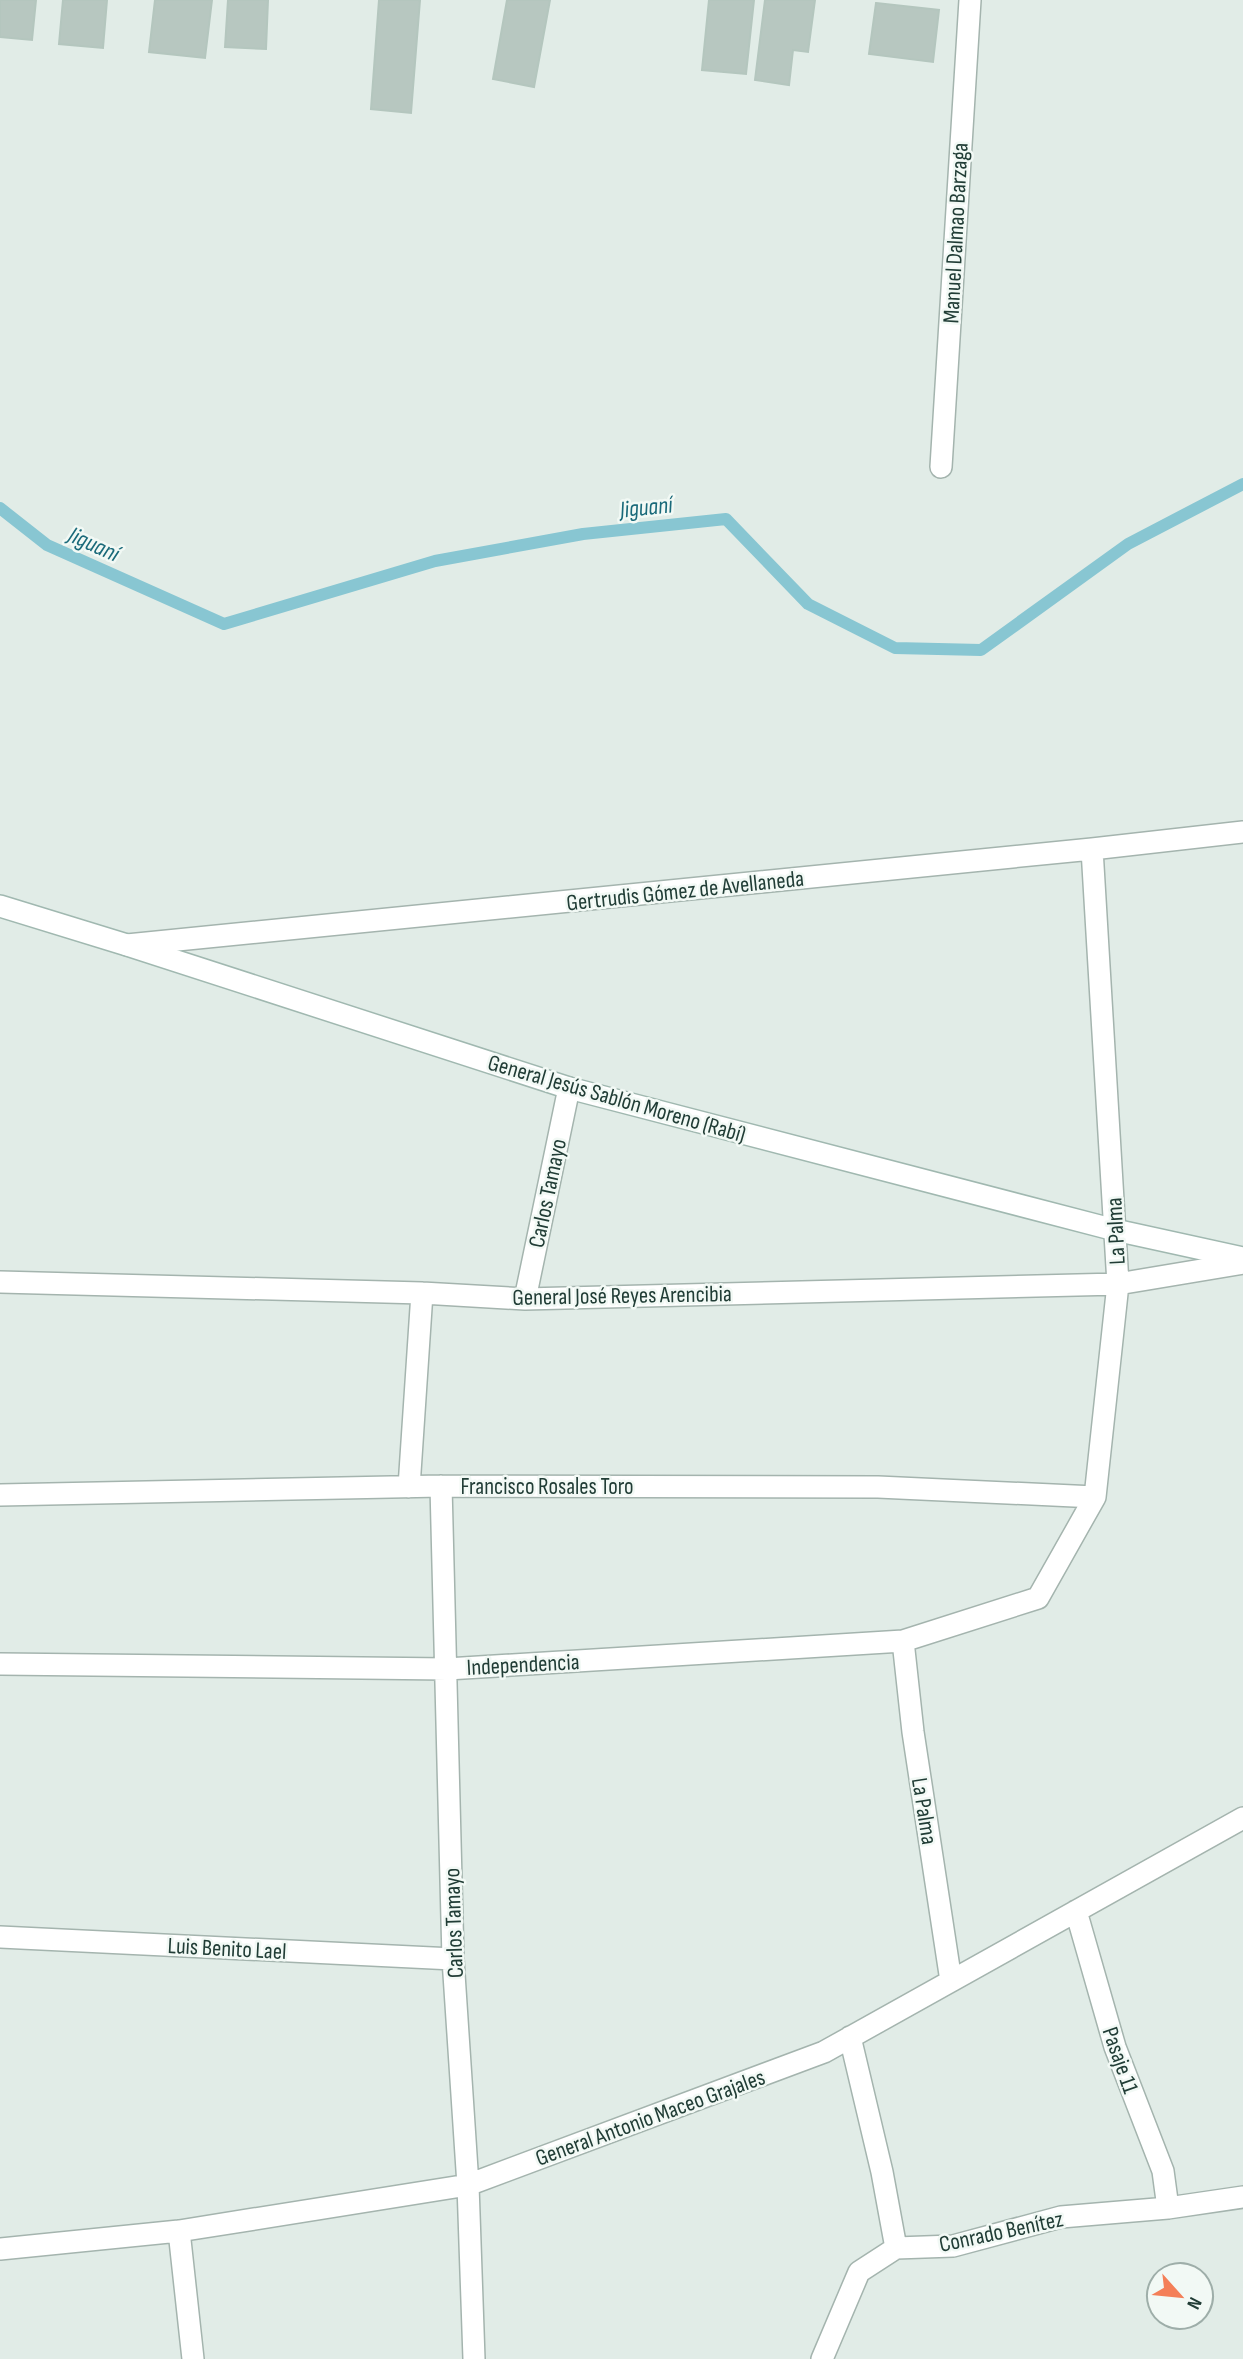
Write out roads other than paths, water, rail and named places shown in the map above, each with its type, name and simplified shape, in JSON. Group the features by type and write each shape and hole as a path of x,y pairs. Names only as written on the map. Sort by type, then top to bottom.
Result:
{"street":[{"name":"Manuel Dalmao Barzaga","path":"941,467 970,0"},
{"name":"Gertrudis Gómez de Avellaneda","path":"127,945 1243,832"},
{"name":"La Palma","path":"1038,1598 1095,1497 1118,1284 1092,849"},
{"name":"General Jesús Sablón Moreno (Rabí)","path":"0,906 569,1088 1115,1230 1243,1260"},
{"name":"Carlos Tamayo","path":"525,1299 569,1088"},
{"name":"General José Reyes Arencibia","path":"0,1282 422,1293 525,1299 1118,1284 1243,1260"},
{"path":"409,1487 422,1293"},
{"name":"Carlos Tamayo","path":"441,1486 453,1959 468,2185 474,2359"},
{"name":"Francisco Rosales Toro","path":"0,1495 441,1486 878,1487 1095,1497"},
{"name":"Independencia","path":"0,1664 447,1669 903,1641 1038,1598"},
{"name":"La Palma","path":"903,1641 913,1732 951,1981"},
{"name":"General Antonio Maceo Grajales","path":"0,2249 179,2231 468,2185 824,2052 1243,1818"},
{"name":"Pasaje 11","path":"1076,1911 1115,2047 1163,2171 1168,2208"},
{"name":"Luis Benito Lael","path":"0,1937 453,1959"},
{"path":"822,2359 859,2272 897,2248 850,2038"},
{"name":"Conrado Benítez","path":"897,2248 953,2246 1061,2217 1168,2208 1243,2197"},
{"path":"179,2231 193,2359"}],"waterway":[{"name":"Jiguaní","path":"0,508 47,545 224,624 435,561 583,534 726,519 808,604 895,648 981,650 1128,544 1243,484"}]}
